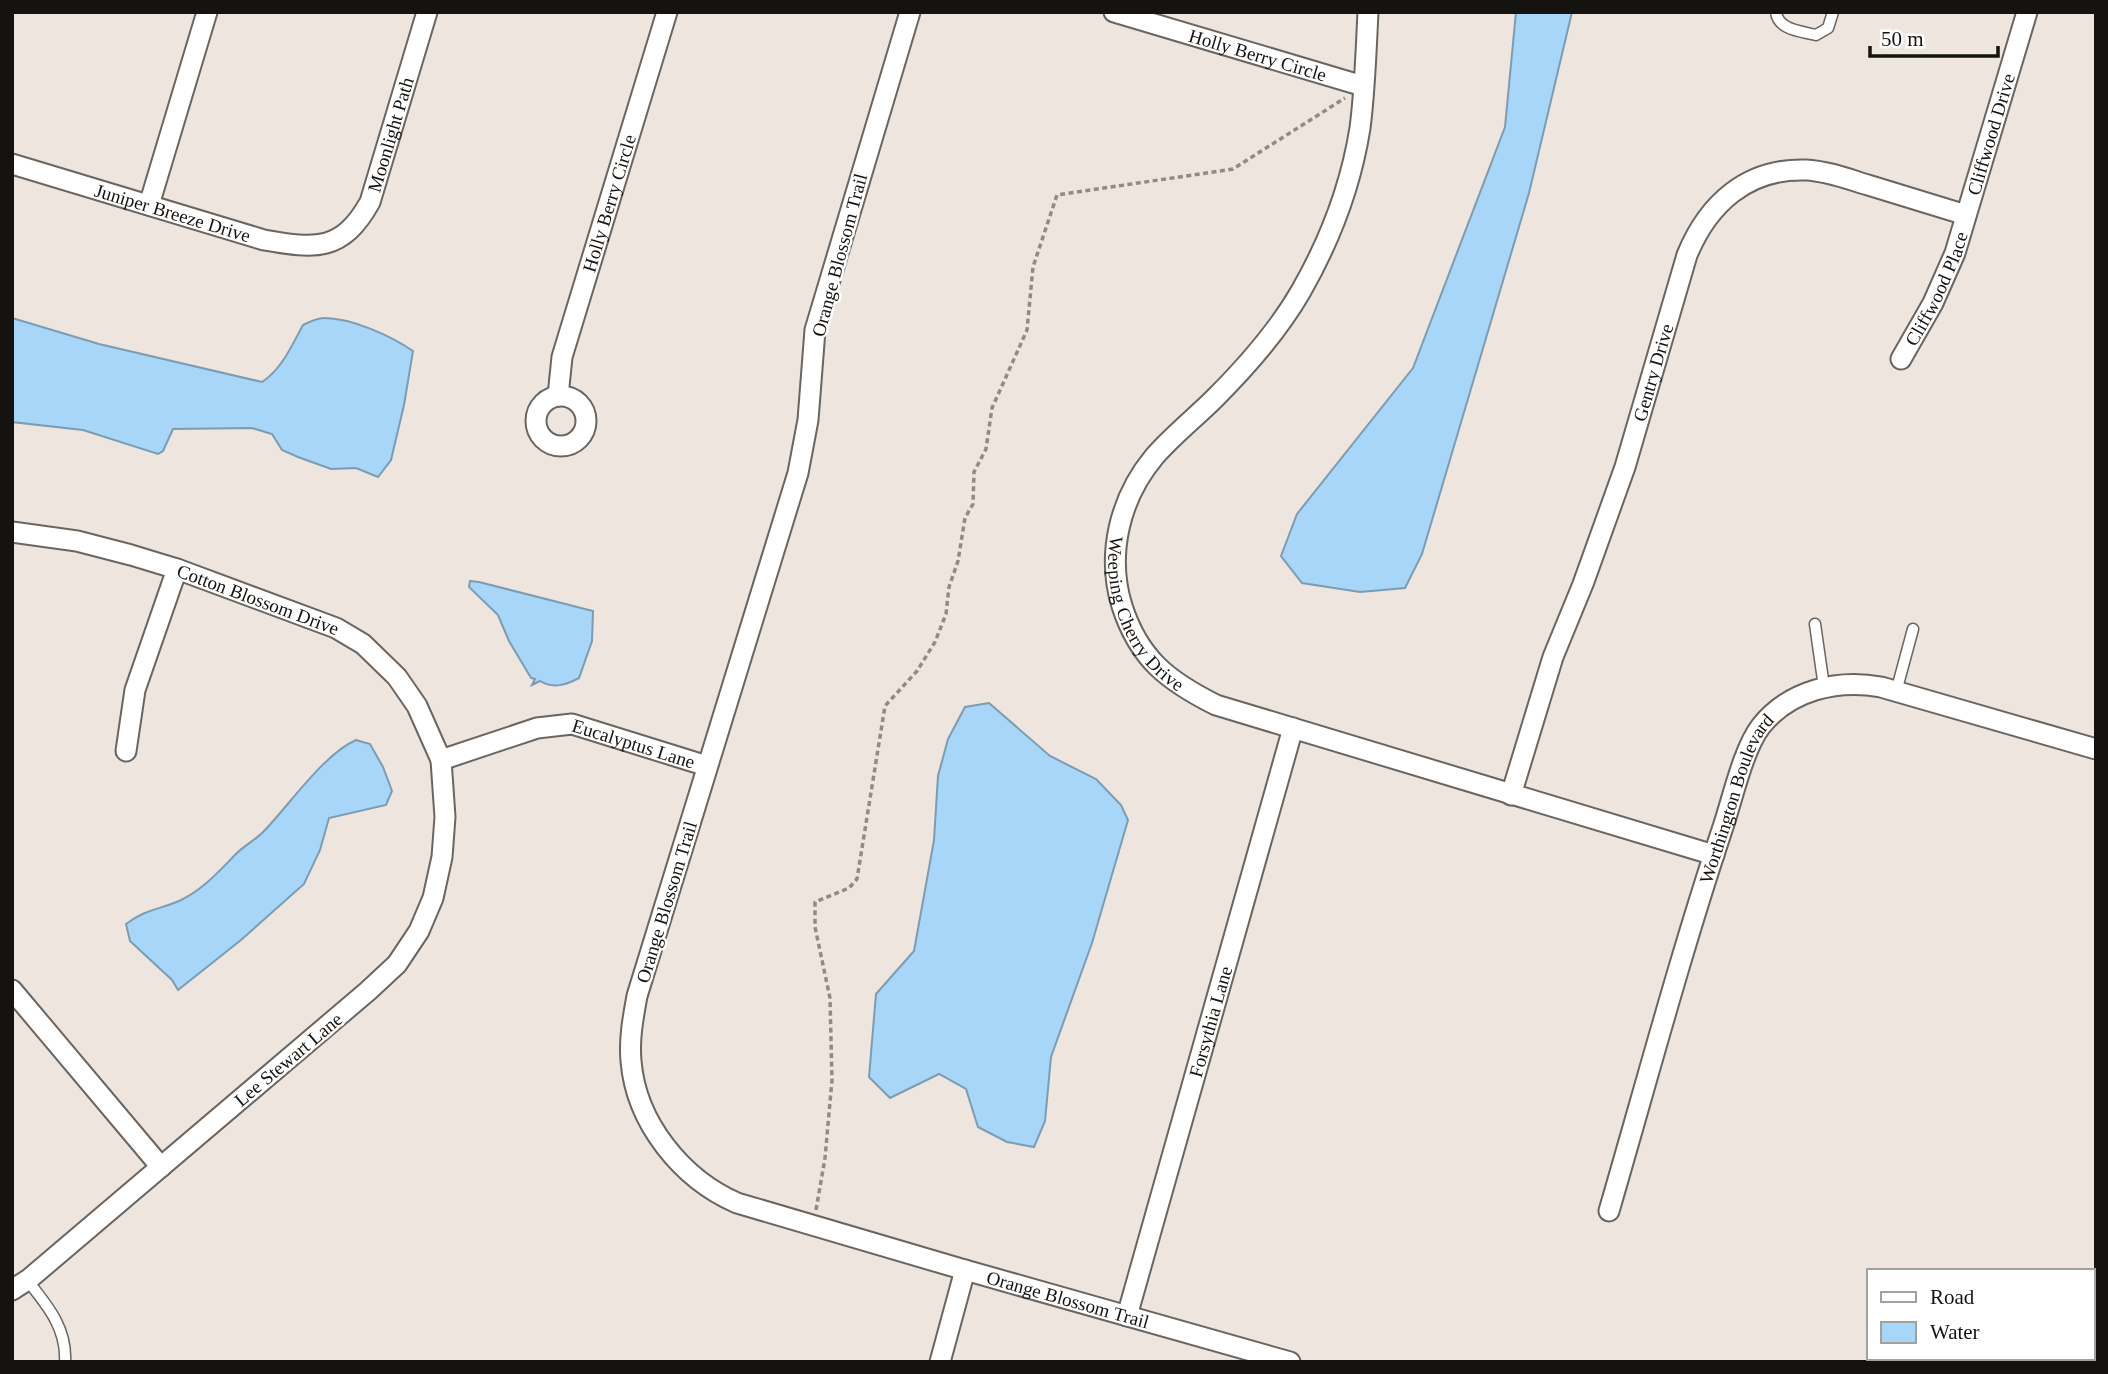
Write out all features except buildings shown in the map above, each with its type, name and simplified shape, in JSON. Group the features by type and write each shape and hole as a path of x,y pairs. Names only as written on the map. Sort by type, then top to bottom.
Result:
{"street":[{"path":"149,205 207,12"},
{"name":"Moonlight Path","path":"334,242 360,220 370,202 427,12"},
{"name":"Holly Berry Circle","path":"558,396 562,358 667,12"},
{"name":"Orange Blossom Trail","path":"909,12 816,330 808,420 798,473 637,996 631,1038 631,1064 645,1113 665,1146 690,1173 721,1196 813,1226 1290,1362"},
{"name":"Holly Berry Circle","path":"1114,12 1363,86"},
{"name":"Weeping Cherry Drive","path":"1368,12 1360,128 1349,177 1320,254 1300,293 1274,331 1248,363 1154,457 1127,501 1118,530 1115,564 1118,595 1127,623 1139,646 1168,678 1216,705 1714,855"},
{"name":"Cliffwood Drive","path":"1966,215 2027,12"},
{"name":"Juniper Breeze Drive","path":"12,164 264,240 293,245 334,242"},
{"name":"Gentry Drive","path":"1511,795 1553,657 1583,584 1625,467 1687,255 1714,208 1730,194 1764,177 1806,170 1844,178 1966,215"},
{"name":"Cliffwood Place","path":"1901,359 1947,274 1966,215"},
{"name":"Cotton Blossom Drive","path":"12,532 77,541 177,569 336,628 363,644 397,677 418,706 441,760"},
{"path":"126,751 135,690 177,569"},
{"name":"Worthington Boulevard","path":"1609,1211 1714,855 1748,751 1760,728 1790,702 1824,687 1861,684 2096,749"},
{"name":"Eucalyptus Lane","path":"441,760 537,728 572,724 707,766"},
{"name":"Forsythia Lane","path":"1127,1316 1293,728"},
{"name":"Lee Stewart Lane","path":"20,1285 397,964 419,931 433,898 442,857 444,817 441,760"},
{"path":"12,990 161,1167"},
{"path":"940,1362 965,1270"}],"lane":[{"path":"1776,12 1777,20 1783,26 1816,35 1828,28 1833,12"},
{"path":"1815,624 1824,687"},
{"path":"1896,692 1913,629"},
{"path":"20,1285 51,1311 61,1329 65,1362"}],"path":[{"path":"813,1226 825,1158 832,1080 830,999 816,938 815,902 849,888 857,878 885,706 917,671 935,642 946,614 949,587 958,561 965,518 973,504 974,472 986,449 992,408 1027,330 1033,267 1057,195 1233,169 1363,86"}],"water":[{"path":"1516,12 1572,12 1529,193 1422,554 1405,588 1360,592 1302,583 1281,556 1297,514 1413,368 1505,127"},
{"path":"12,318 99,344 262,382 281,364 305,324 322,318 347,321 371,329 413,351 391,460 378,477 356,468 331,469 298,457 282,450 272,434 252,428 173,429 163,451 158,454 83,430 12,422"},
{"path":"470,581 593,611 592,641 579,678 559,685 540,681 532,685 535,679 531,678 509,641 498,615 469,587"},
{"path":"989,703 1050,756 1096,779 1121,805 1128,820 1092,943 1051,1057 1045,1121 1034,1147 1007,1142 978,1127 966,1089 939,1074 890,1098 869,1077 876,994 914,951 934,840 938,776 948,739 965,707"},
{"path":"356,740 370,744 383,767 392,791 386,805 329,818 320,850 304,884 241,940 178,990 172,980 130,941 126,924 188,897 203,886 262,833 332,756"}]}
